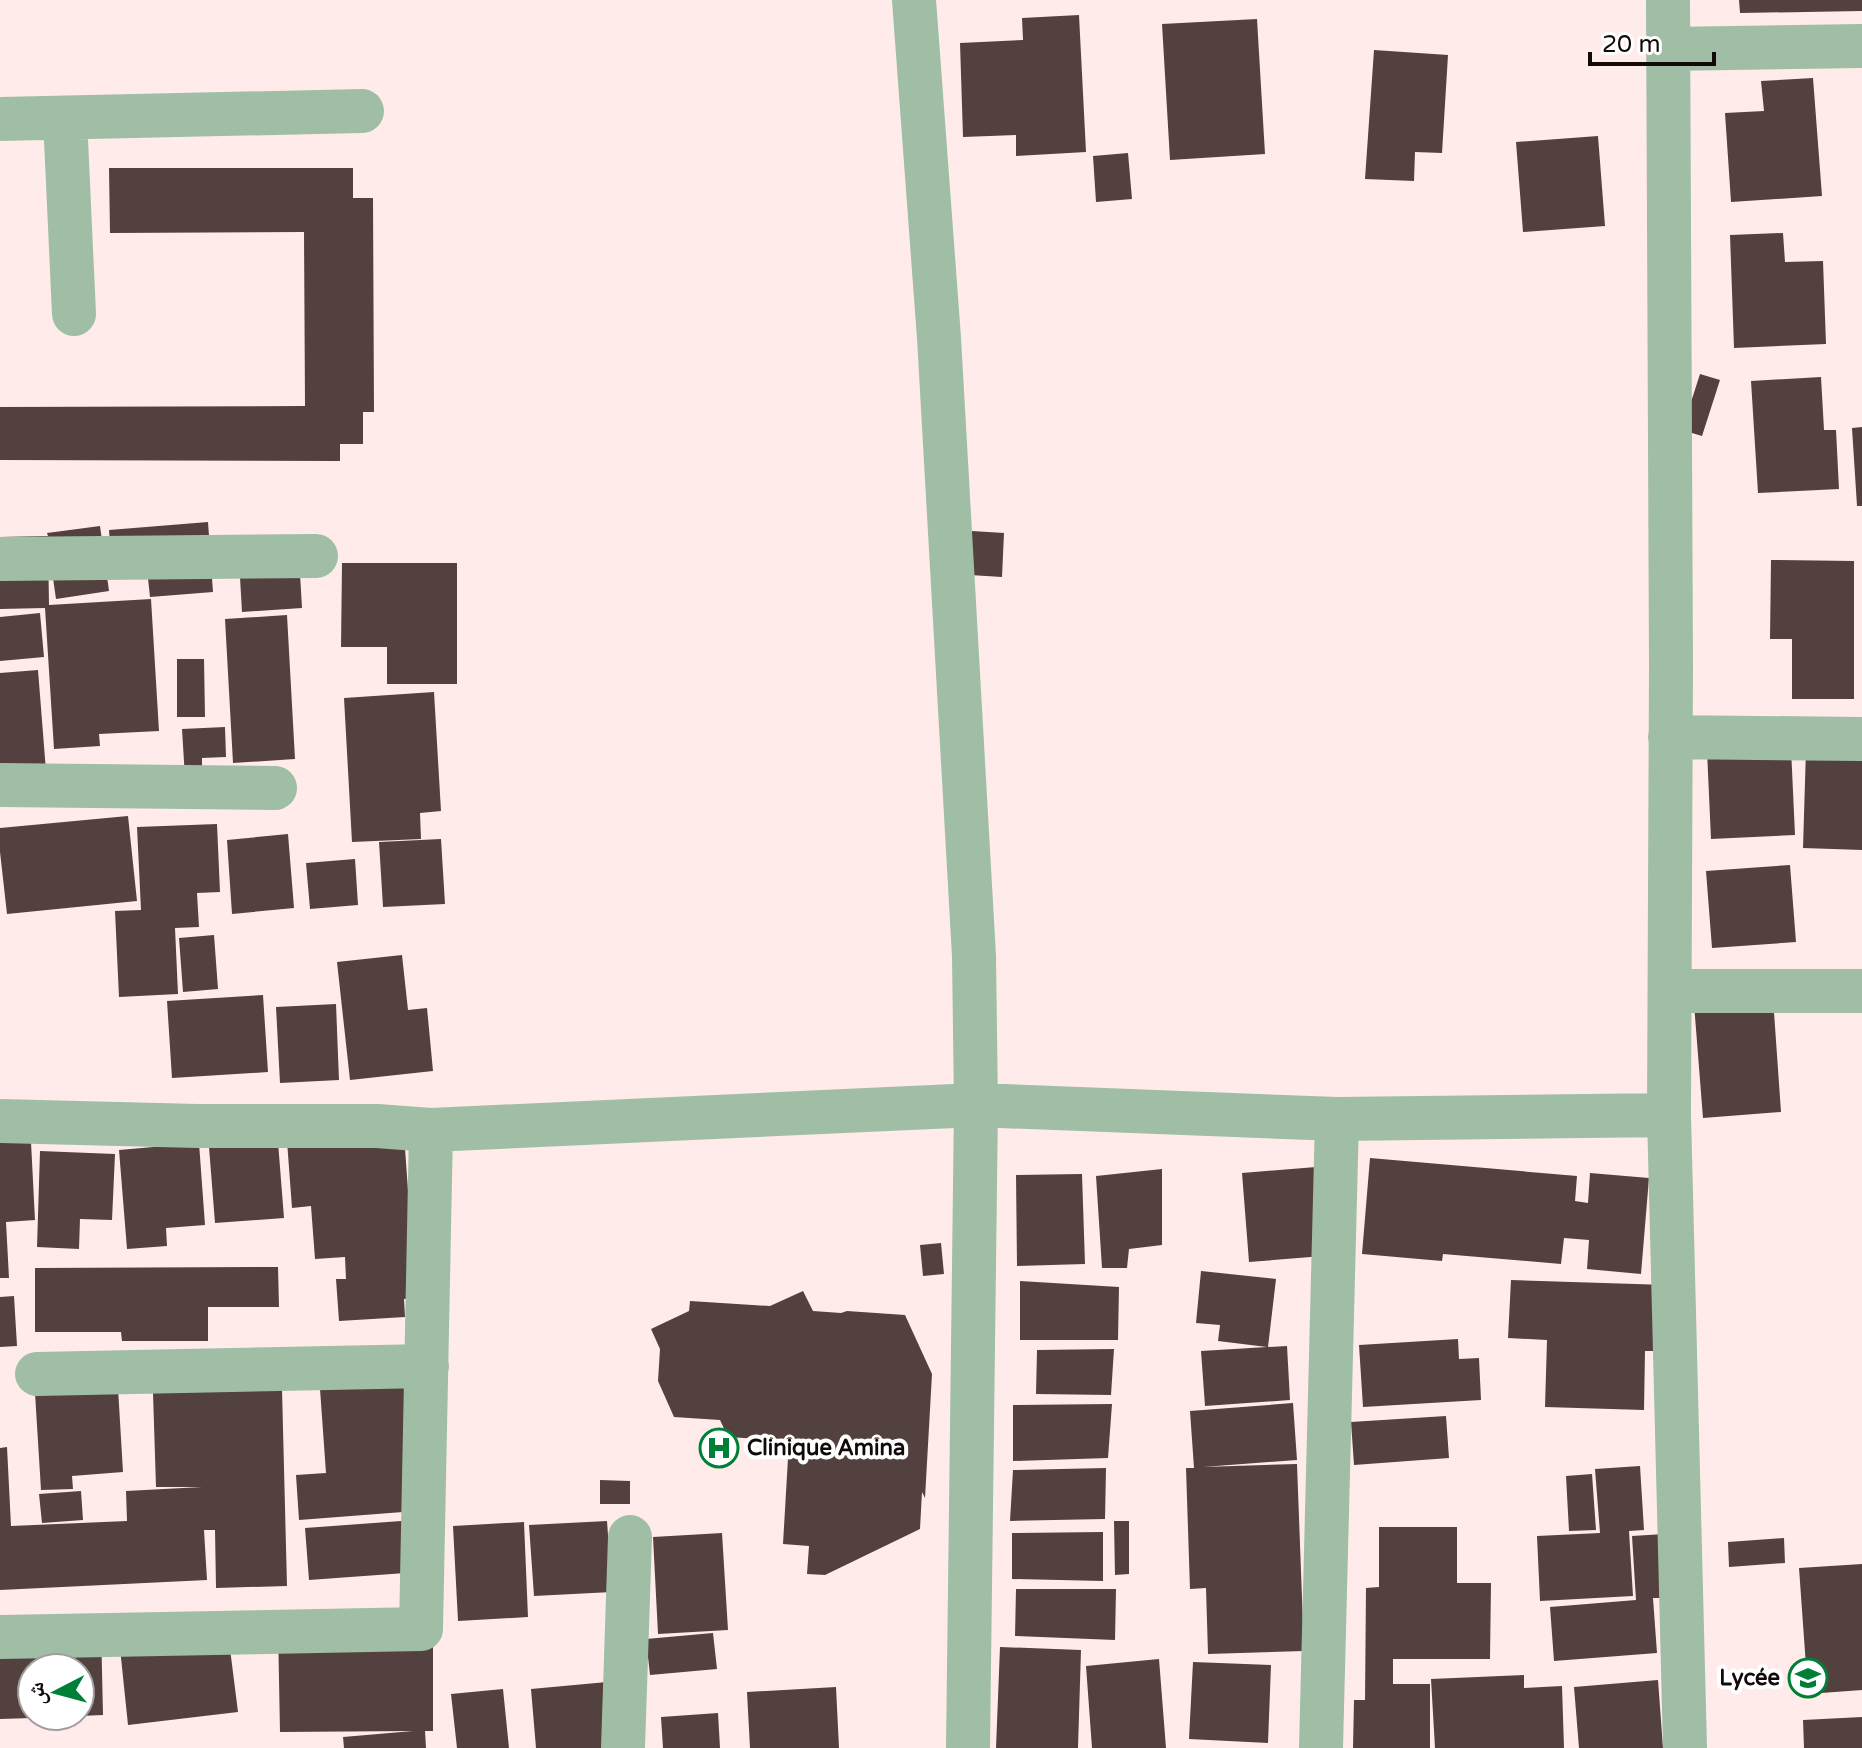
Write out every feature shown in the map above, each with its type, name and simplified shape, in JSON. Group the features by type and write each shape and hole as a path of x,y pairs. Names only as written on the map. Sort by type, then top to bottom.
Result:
{"street":[{"path":"914,0 938,323 974,956 976,1105 968,1748"},
{"path":"1668,0 1669,1115 1685,1748"},
{"path":"1668,49 1862,46"},
{"path":"0,119 362,111"},
{"path":"65,118 74,314"},
{"path":"0,559 316,556"},
{"path":"1670,737 1862,739"},
{"path":"0,785 275,788"},
{"path":"1670,991 1862,991"},
{"path":"0,1121 377,1126 431,1130 976,1105 1337,1119 1669,1115"},
{"path":"1321,1748 1337,1119"},
{"path":"0,1637 421,1629 431,1130"},
{"path":"37,1374 427,1366"},
{"path":"623,1748 630,1537"}],"building":[{"path":"1739,0 1862,0 1862,11 1740,13"},
{"path":"1079,15 1086,152 1016,156 1016,135 963,137 960,43 1023,40 1022,18"},
{"path":"1257,19 1265,154 1170,160 1162,24"},
{"path":"1374,50 1448,55 1442,153 1415,152 1414,181 1365,179"},
{"path":"1813,78 1822,196 1731,202 1725,113 1764,111 1761,81"},
{"path":"1598,136 1605,226 1523,232 1516,142"},
{"path":"1128,153 1132,199 1096,202 1093,156"},
{"path":"109,168 353,168 353,198 373,198 374,412 363,412 363,444 340,444 340,461 0,460 0,407 305,406 304,232 110,233"},
{"path":"1783,233 1785,262 1823,261 1826,344 1734,348 1730,235"},
{"path":"1700,374 1720,380 1702,436 1682,430"},
{"path":"1821,377 1824,430 1836,430 1839,489 1758,493 1751,381"},
{"path":"1862,427 1862,506 1857,506 1852,428"},
{"path":"208,522 213,592 150,597 147,569 112,572 109,530"},
{"path":"100,526 109,591 56,599 48,543 49,605 151,599 159,731 99,734 100,746 54,749 45,608 0,609 0,537 48,536 47,533"},
{"path":"972,531 1004,533 1002,577 970,575"},
{"path":"298,539 302,608 242,612 238,543"},
{"path":"1771,560 1854,561 1854,699 1792,699 1792,639 1770,639"},
{"path":"342,563 457,563 457,684 387,684 387,647 341,647"},
{"path":"40,613 44,657 0,661 0,617"},
{"path":"287,615 295,759 233,763 225,619"},
{"path":"177,659 204,659 205,717 177,717"},
{"path":"38,670 46,771 0,775 0,673"},
{"path":"434,692 441,811 420,813 421,839 352,842 344,698"},
{"path":"225,727 226,757 202,758 202,777 185,778 182,729"},
{"path":"1791,748 1795,835 1711,839 1707,751"},
{"path":"1806,749 1862,751 1862,850 1803,848"},
{"path":"128,816 137,901 7,914 0,828"},
{"path":"217,824 220,892 197,893 199,927 175,928 178,994 119,997 115,911 141,910 137,827"},
{"path":"288,834 294,908 232,914 227,840"},
{"path":"441,839 445,904 383,907 379,842"},
{"path":"355,859 358,905 310,909 306,863"},
{"path":"1790,865 1796,942 1712,948 1706,871"},
{"path":"214,935 218,989 183,992 179,938"},
{"path":"402,955 408,1010 427,1008 433,1071 350,1080 337,962"},
{"path":"263,995 268,1072 172,1078 167,1001"},
{"path":"1773,998 1781,1112 1703,1118 1694,1004"},
{"path":"336,1004 339,1080 280,1083 276,1007"},
{"path":"404,1134 409,1205 422,1297 404,1299 405,1317 339,1321 336,1279 346,1279 345,1257 315,1259 311,1206 292,1208 287,1141"},
{"path":"31,1142 35,1220 6,1222 9,1278 0,1278 0,1143"},
{"path":"278,1142 284,1218 215,1223 209,1147"},
{"path":"199,1143 205,1225 166,1228 167,1246 127,1249 119,1150"},
{"path":"40,1151 115,1154 112,1220 80,1219 79,1249 37,1247"},
{"path":"1370,1158 1577,1176 1575,1201 1588,1203 1590,1173 1649,1178 1641,1274 1587,1269 1589,1240 1564,1238 1561,1264 1443,1254 1442,1261 1362,1254"},
{"path":"1316,1167 1323,1256 1249,1262 1242,1173"},
{"path":"1162,1169 1162,1245 1129,1249 1127,1268 1102,1268 1096,1176"},
{"path":"1082,1174 1085,1264 1017,1266 1016,1175"},
{"path":"941,1243 944,1274 923,1276 920,1245"},
{"path":"278,1267 279,1307 208,1307 208,1341 122,1341 121,1332 35,1332 35,1268"},
{"path":"1201,1271 1276,1279 1268,1347 1287,1346 1290,1400 1205,1406 1201,1351 1267,1347 1218,1341 1220,1325 1196,1323"},
{"path":"1511,1280 1667,1285 1665,1351 1645,1351 1644,1410 1545,1407 1547,1340 1508,1338"},
{"path":"1020,1281 1119,1287 1118,1340 1020,1340"},
{"path":"803,1291 813,1311 905,1315 932,1374 925,1498 922,1492 920,1529 825,1575 807,1574 809,1546 783,1544 789,1441 728,1437 720,1420 674,1417 658,1381 660,1349 651,1329 689,1311 690,1301 770,1306"},
{"path":"14,1296 17,1346 0,1347 0,1297"},
{"path":"1458,1339 1459,1359 1479,1358 1481,1400 1363,1407 1359,1345"},
{"path":"1114,1349 1111,1395 1036,1394 1037,1350"},
{"path":"420,1382 429,1510 299,1520 296,1475 326,1473 320,1389"},
{"path":"118,1388 123,1472 72,1476 73,1489 41,1490 35,1393"},
{"path":"282,1389 287,1586 216,1588 215,1530 204,1530 207,1580 0,1590 0,1448 7,1447 11,1526 127,1521 126,1491 202,1487 156,1487 153,1393"},
{"path":"1293,1403 1297,1460 1203,1467 1297,1464 1304,1651 1208,1654 1206,1588 1190,1589 1186,1468 1194,1468 1190,1411"},
{"path":"1112,1404 1108,1458 1013,1461 1013,1405"},
{"path":"1446,1416 1449,1458 1354,1465 1351,1422"},
{"path":"1640,1466 1644,1530 1629,1531 1633,1596 1540,1601 1537,1536 1600,1533 1595,1469"},
{"path":"1106,1468 1105,1519 1010,1521 1013,1470"},
{"path":"1592,1474 1596,1530 1569,1531 1566,1476"},
{"path":"600,1480 630,1481 630,1504 600,1504"},
{"path":"81,1491 83,1520 42,1523 39,1494"},
{"path":"415,1520 419,1572 309,1580 305,1528"},
{"path":"607,1521 612,1592 534,1596 529,1525"},
{"path":"1114,1521 1129,1521 1129,1574 1115,1575"},
{"path":"524,1522 528,1617 458,1621 453,1526"},
{"path":"1379,1527 1457,1527 1457,1583 1491,1583 1490,1659 1393,1659 1393,1684 1430,1684 1430,1748 1353,1748 1354,1700 1365,1700 1366,1588 1379,1587"},
{"path":"1103,1532 1103,1581 1012,1579 1012,1533"},
{"path":"722,1533 728,1630 658,1634 653,1537"},
{"path":"1664,1534 1667,1598 1653,1598 1657,1653 1554,1661 1550,1607 1636,1600 1632,1536"},
{"path":"1784,1538 1785,1563 1729,1567 1728,1542"},
{"path":"1862,1564 1862,1690 1808,1694 1799,1568"},
{"path":"1016,1589 1116,1589 1115,1640 1015,1636"},
{"path":"226,1617 238,1712 128,1725 118,1629"},
{"path":"101,1626 103,1715 96,1715 96,1652 16,1652 16,1718 0,1719 0,1628"},
{"path":"433,1626 433,1731 425,1731 426,1748 344,1748 343,1737 413,1731 280,1732 278,1627"},
{"path":"713,1633 717,1669 650,1675 646,1639"},
{"path":"1000,1647 1081,1650 1078,1748 996,1748"},
{"path":"1159,1659 1166,1748 1092,1748 1086,1666"},
{"path":"1193,1662 1271,1665 1268,1743 1189,1739"},
{"path":"1524,1675 1524,1688 1562,1686 1564,1748 1435,1748 1431,1679"},
{"path":"1658,1680 1663,1748 1579,1748 1574,1687"},
{"path":"607,1682 612,1748 536,1748 531,1689"},
{"path":"836,1687 839,1748 750,1748 747,1692"},
{"path":"503,1689 509,1748 457,1748 451,1694"},
{"path":"718,1713 720,1748 663,1748 661,1717"},
{"path":"1862,1717 1862,1748 1804,1748 1803,1720"}],"place":[{"name":"Clinique Amina","path":"719,1448"},
{"name":"Lycée","path":"1808,1678"}]}
